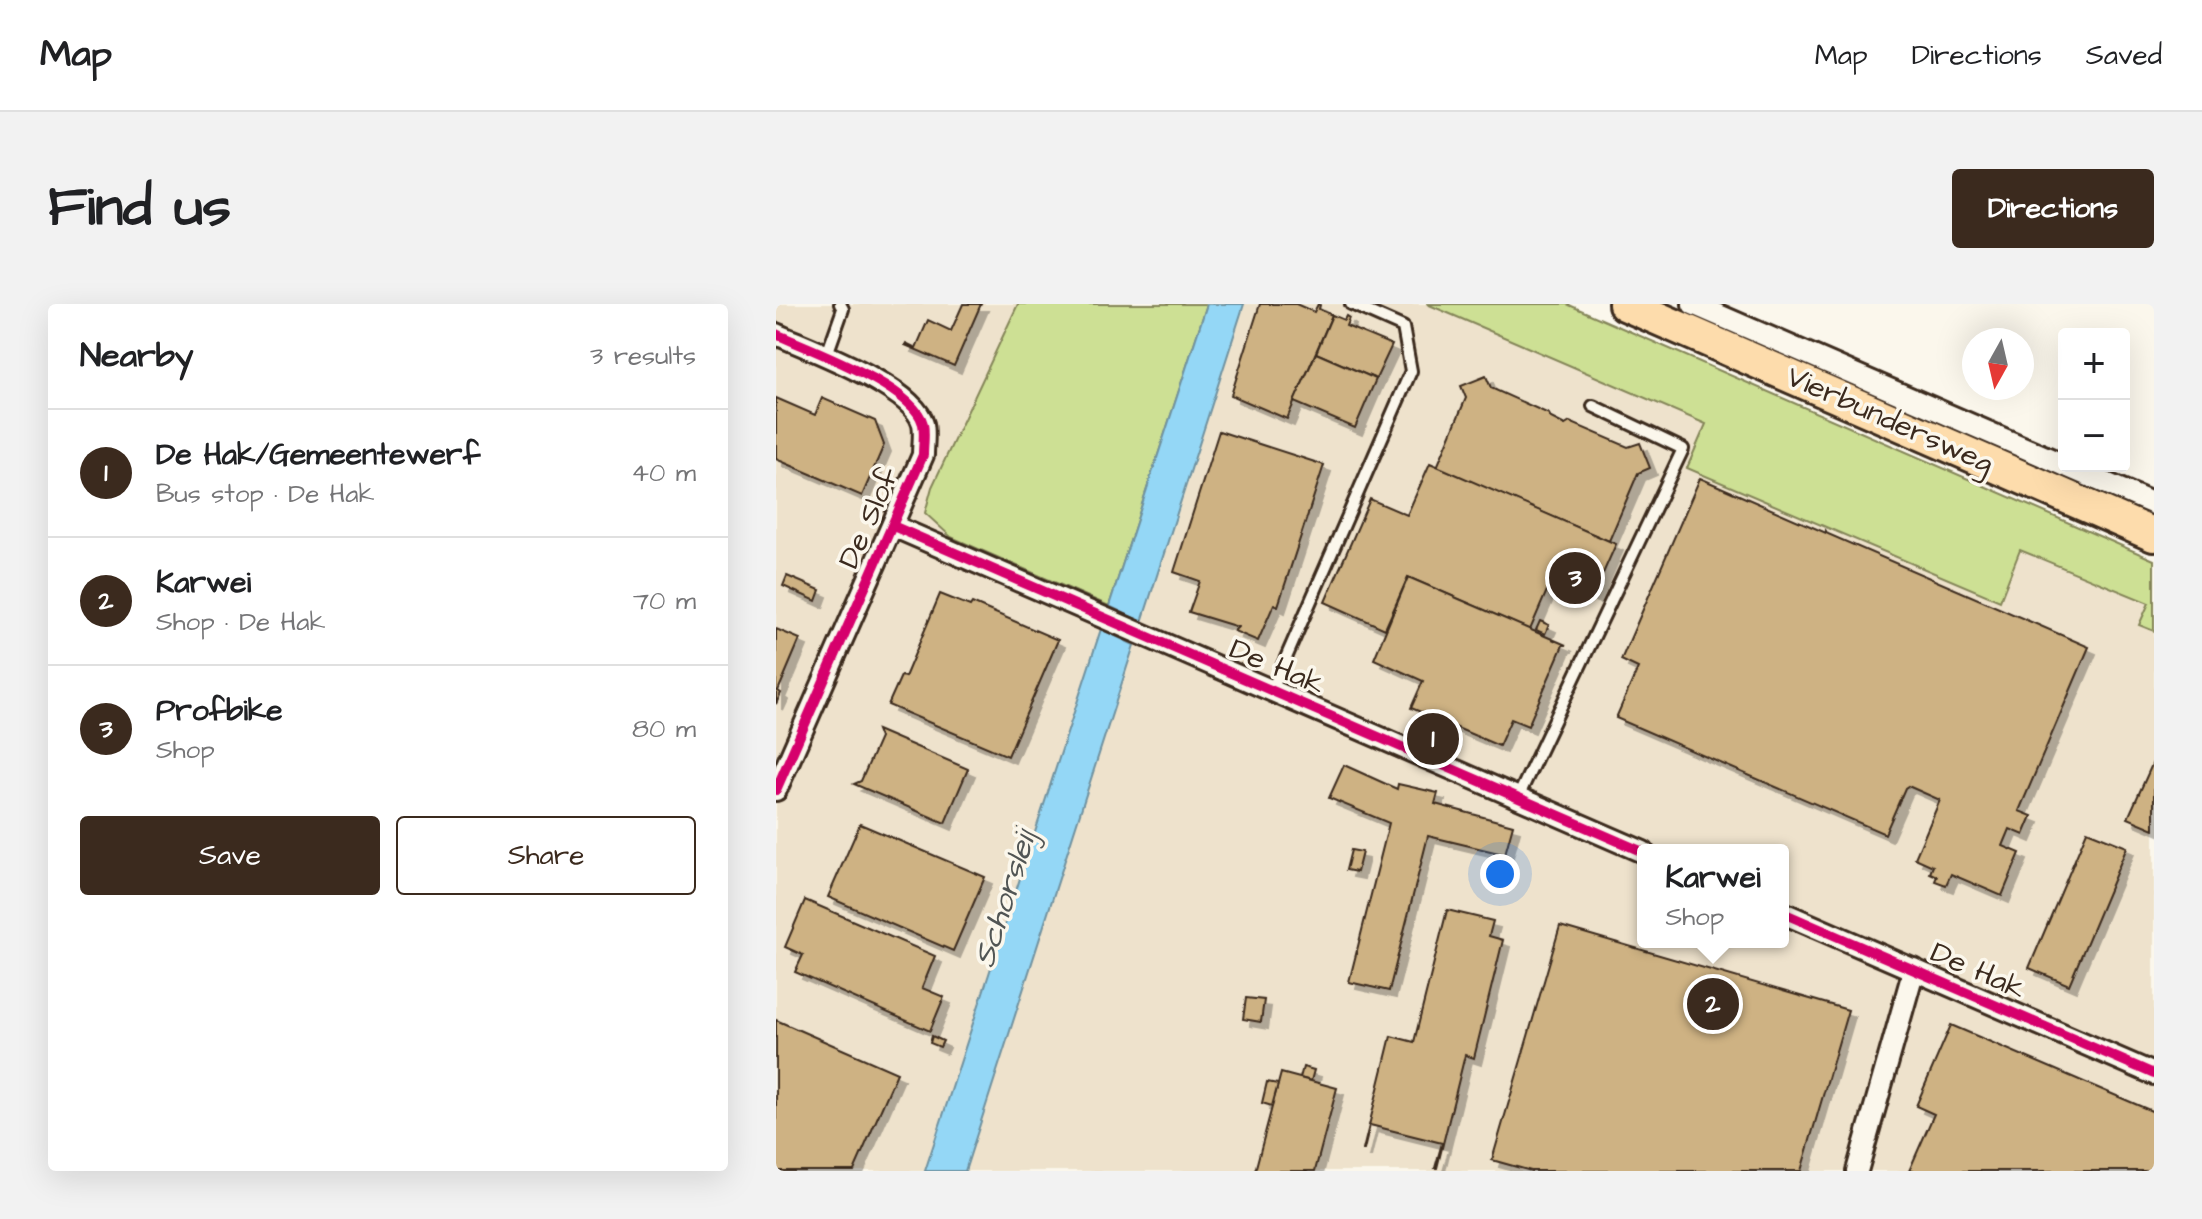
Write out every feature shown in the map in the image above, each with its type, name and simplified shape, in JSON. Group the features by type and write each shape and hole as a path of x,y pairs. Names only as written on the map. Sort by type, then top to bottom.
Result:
{"main road":[{"name":"Vierbundersweg","path":"1625,304 1931,423 2154,535"}],"street":[{"name":"Vierbundersweg","path":"1693,304 1931,423 2058,464"},
{"name":"De Slof","path":"776,334 881,382 906,400 923,422 923,455 778,782"},
{"name":"Vierbundersweg","path":"2079,472 2154,504"},
{"name":"De Hak","path":"893,526 1637,849"},
{"name":"De Hak","path":"1789,916 2154,1074"},
{"name":"De Hak","path":"1857,1171 1914,969"}],"lane":[{"path":"826,357 843,309 840,304"},
{"name":"De Hak","path":"1272,690 1411,371 1403,327 1351,304"},
{"path":"1518,797 1683,449 1593,406"}],"shaded area":[{"path":"776,304 1547,304 2154,588 2154,1171 776,1171"}],"green space":[{"path":"1018,304 1207,304 1109,606 951,537 925,513 932,487"},
{"path":"1427,304 1567,304 2154,560 2154,631 2139,625 2149,603 2020,550 2000,601 1687,468 1706,424"}],"water":[{"path":"1207,304 1244,304 1142,622 1109,606"},
{"path":"1101,629 1134,645 965,1171 925,1171"}],"building":[{"path":"963,304 981,304 954,366 905,345 916,348 928,320 951,331"},
{"path":"1260,304 1296,304 1314,312 1318,304 1319,309 1332,315 1287,419 1231,395"},
{"path":"1332,315 1344,320 1346,316 1349,318 1346,326 1392,345 1376,379 1316,353"},
{"path":"1316,353 1376,379 1355,428 1294,402"},
{"path":"1486,376 1491,388 1549,414 1565,425 1570,422 1628,447 1640,443 1650,468 1638,473 1609,541 1437,467 1466,398 1461,386"},
{"path":"776,398 815,415 822,398 875,421 884,445 862,496 776,459"},
{"path":"1219,431 1324,465 1278,606 1274,604 1258,641 1234,631 1238,627 1189,612 1200,581 1174,572"},
{"path":"1430,463 1616,544 1593,596 1552,579 1530,630 1408,577 1385,629 1325,602 1370,499 1407,515"},
{"path":"1700,478 2089,647 2019,811 2032,816 2024,835 2010,829 2003,846 2020,853 2002,896 1951,874 1946,885 1935,881 1937,876 1930,873 1933,866 1915,858 1940,800 1908,786 1885,834 1616,718 1638,668 1621,660"},
{"path":"787,576 820,590 816,601 783,586"},
{"path":"1408,577 1566,645 1563,645 1528,726 1511,719 1499,746 1443,722 1441,724 1442,721 1433,720 1433,717 1411,708 1423,681 1374,659"},
{"path":"940,594 970,606 972,603 1058,640 1008,756 888,705 901,676 905,677"},
{"path":"1540,621 1549,625 1545,634 1536,630"},
{"path":"776,629 800,639 778,691 781,693 776,704"},
{"path":"877,730 968,769 945,823 854,784 861,781 880,738"},
{"path":"2154,760 2154,829 2128,818"},
{"path":"1344,765 1397,789 1398,784 1438,793 1435,804 1513,825 1505,854 1428,836 1389,991 1349,982 1389,823 1329,798"},
{"path":"860,824 985,877 953,951 828,897"},
{"path":"2087,831 2127,847 2069,985 2029,968"},
{"path":"1351,850 1362,852 1357,872 1346,870"},
{"path":"805,900 935,956 922,988 944,997 930,1031 795,972 803,955 785,947"},
{"path":"1447,910 1493,921 1489,936 1503,940 1474,1058 1465,1055 1437,1168 1435,1168 1442,1143 1370,1125 1363,1150 1391,1036 1414,1042"},
{"path":"1560,926 1848,1010 1801,1171 1531,1171 1492,1160"},
{"path":"1246,998 1264,1000 1261,1022 1243,1019"},
{"path":"776,1020 897,1073 854,1171 776,1171"},
{"path":"1951,1025 2154,1112 2154,1171 1909,1171 1934,1114 1916,1106"},
{"path":"932,1036 943,1041 940,1047 930,1043"},
{"path":"1303,1067 1314,1070 1311,1081 1300,1078"},
{"path":"1281,1073 1337,1088 1315,1171 1255,1171"},
{"path":"1267,1082 1278,1084 1272,1106 1262,1103"}],"cycle path":[{"path":"776,334 835,359 901,396 915,410 923,424 924,435 923,455 776,790"},
{"path":"893,526 1637,849"},
{"path":"1789,916 2154,1074"}],"place":[{"name":"Profbike","path":"1575,578"},
{"name":"De Hak/Gemeentewerf","path":"1433,739"},
{"name":"Karwei","path":"1713,1004"}],"water label":[{"name":"Schorsleij","path":"1005,899"}]}
